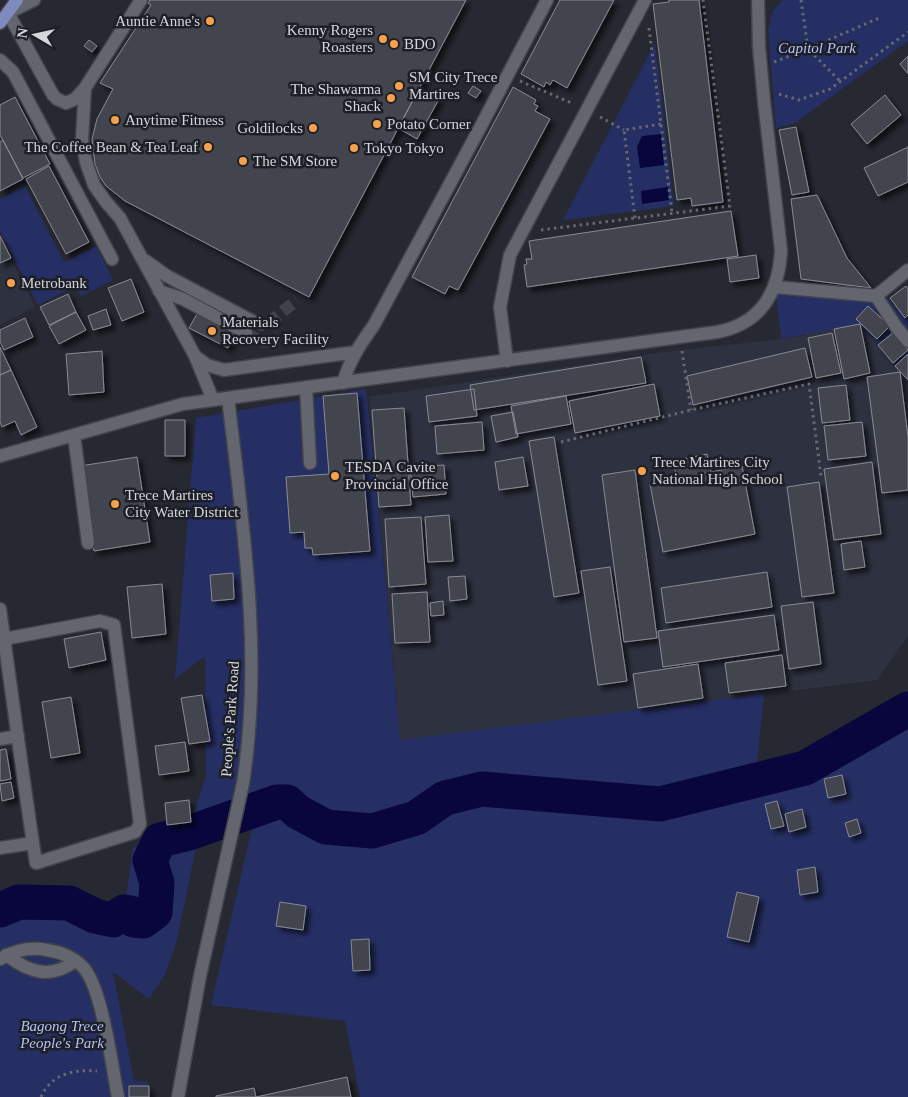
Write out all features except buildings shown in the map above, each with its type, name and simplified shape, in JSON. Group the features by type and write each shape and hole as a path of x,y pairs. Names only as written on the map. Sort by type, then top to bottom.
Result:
{"main road":[{"path":"4,18 17,0"}],"street":[{"path":"34,0 4,18 57,99 66,103 70,102 85,88 141,0"},
{"path":"343,383 346,370 383,307 547,0"},
{"path":"506,361 500,307 510,255 645,0"},
{"path":"0,456 183,404 680,337 728,330 742,325 756,314 775,287 781,263 781,237 759,47 758,0"},
{"path":"0,60 12,72 112,259"},
{"path":"85,88 82,140 89,172 100,194 120,218 138,251 195,356 213,400"},
{"path":"138,251 146,262 252,321"},
{"path":"775,287 876,296 908,270"},
{"path":"178,281 183,299"},
{"path":"159,291 183,299 246,333"},
{"path":"876,296 908,341"},
{"path":"195,356 207,365 224,370 356,352"},
{"path":"306,388 310,464"},
{"name":"People's Park Road","path":"178,1097 200,976 243,783 251,704 249,576 228,398"},
{"path":"74,435 88,543"},
{"path":"0,609 2,640 36,863 135,832 140,824 114,625 100,621 2,640"},
{"path":"0,739 18,736"},
{"path":"0,848 33,843"},
{"path":"3,957 25,949 42,949 75,960 88,974 96,991 118,1097"},
{"path":"3,957 32,970 47,972 61,969 75,960"}],"path":[{"path":"523,232 730,206 703,0"},
{"path":"801,0 808,49 840,81"},
{"path":"637,16 648,22 672,213"},
{"path":"774,62 879,18"},
{"path":"776,93 798,100 830,88 908,32"},
{"path":"517,80 573,104"},
{"path":"635,218 624,130 661,124"},
{"path":"680,337 691,410"},
{"path":"561,442 691,410 809,384 822,476"},
{"path":"41,1097 47,1087 66,1073 82,1070 113,1073"}],"shaded area":[{"path":"661,134 664,165 640,168 637,147 642,136"},
{"path":"668,187 669,200 642,204 641,191"},
{"name":"Metrobank","path":"0,236 35,307 0,325"},
{"name":"Trece Martires City National High School","path":"860,324 908,377 908,636 877,680 400,740 369,397 665,352 805,336 806,333"}],"green space":[{"name":"Capitol Park","path":"783,0 908,0 908,41 795,123 776,128 768,31 772,12"},
{"path":"655,43 674,206 563,220"},
{"path":"25,186 64,262 96,246 113,280 81,296 75,286 38,305 0,231 0,199"},
{"path":"775,287 885,296 908,322 908,377 860,324 781,339"},
{"name":"Bagong Trece People's Park","path":"366,389 400,740 764,694 756,774 662,796 483,781 435,795 404,816 376,823 342,823 277,792 198,839 176,944 165,974 149,999 113,972 134,1081 149,1082 149,1097 0,1097 0,910 19,902 69,903 95,916 113,920 124,911 133,848 156,841 191,822 206,776 205,656 175,679 196,418"},
{"path":"908,713 908,1097 360,1097 345,1021 211,1005 253,824 277,806 286,804 298,814 326,831 372,834 416,823 448,801 482,794 660,810 806,773"}],"waterway":[{"path":"0,910 19,902 69,903 95,916 113,920 124,912 134,914 134,920 143,921 155,912 157,883 150,860 160,840 189,833 277,802 287,802 298,812 326,827 372,831 416,818 445,798 482,789 660,804 805,768 908,709"}],"tunnel":[{"path":"252,321 261,325 267,324 297,300"},
{"path":"246,333 263,341 271,340 278,334"}],"place":[{"name":"Auntie Anne's","path":"210,21"},
{"name":"Kenny Rogers Roasters","path":"383,39"},
{"name":"BDO","path":"394,44"},
{"name":"SM City Trece Martires","path":"399,86"},
{"name":"The Shawarma Shack","path":"391,98"},
{"name":"Anytime Fitness","path":"115,120"},
{"name":"Potato Corner","path":"377,124"},
{"name":"Goldilocks","path":"313,128"},
{"name":"The Coffee Bean & Tea Leaf","path":"208,147"},
{"name":"Tokyo Tokyo","path":"354,148"},
{"name":"The SM Store","path":"243,161"},
{"name":"Metrobank","path":"11,283"},
{"name":"Materials Recovery Facility","path":"212,331"},
{"name":"Trece Martires City National High School","path":"642,471"},
{"name":"TESDA Cavite Provincial Office","path":"335,476"},
{"name":"Trece Martires City Water District","path":"115,504"}]}
